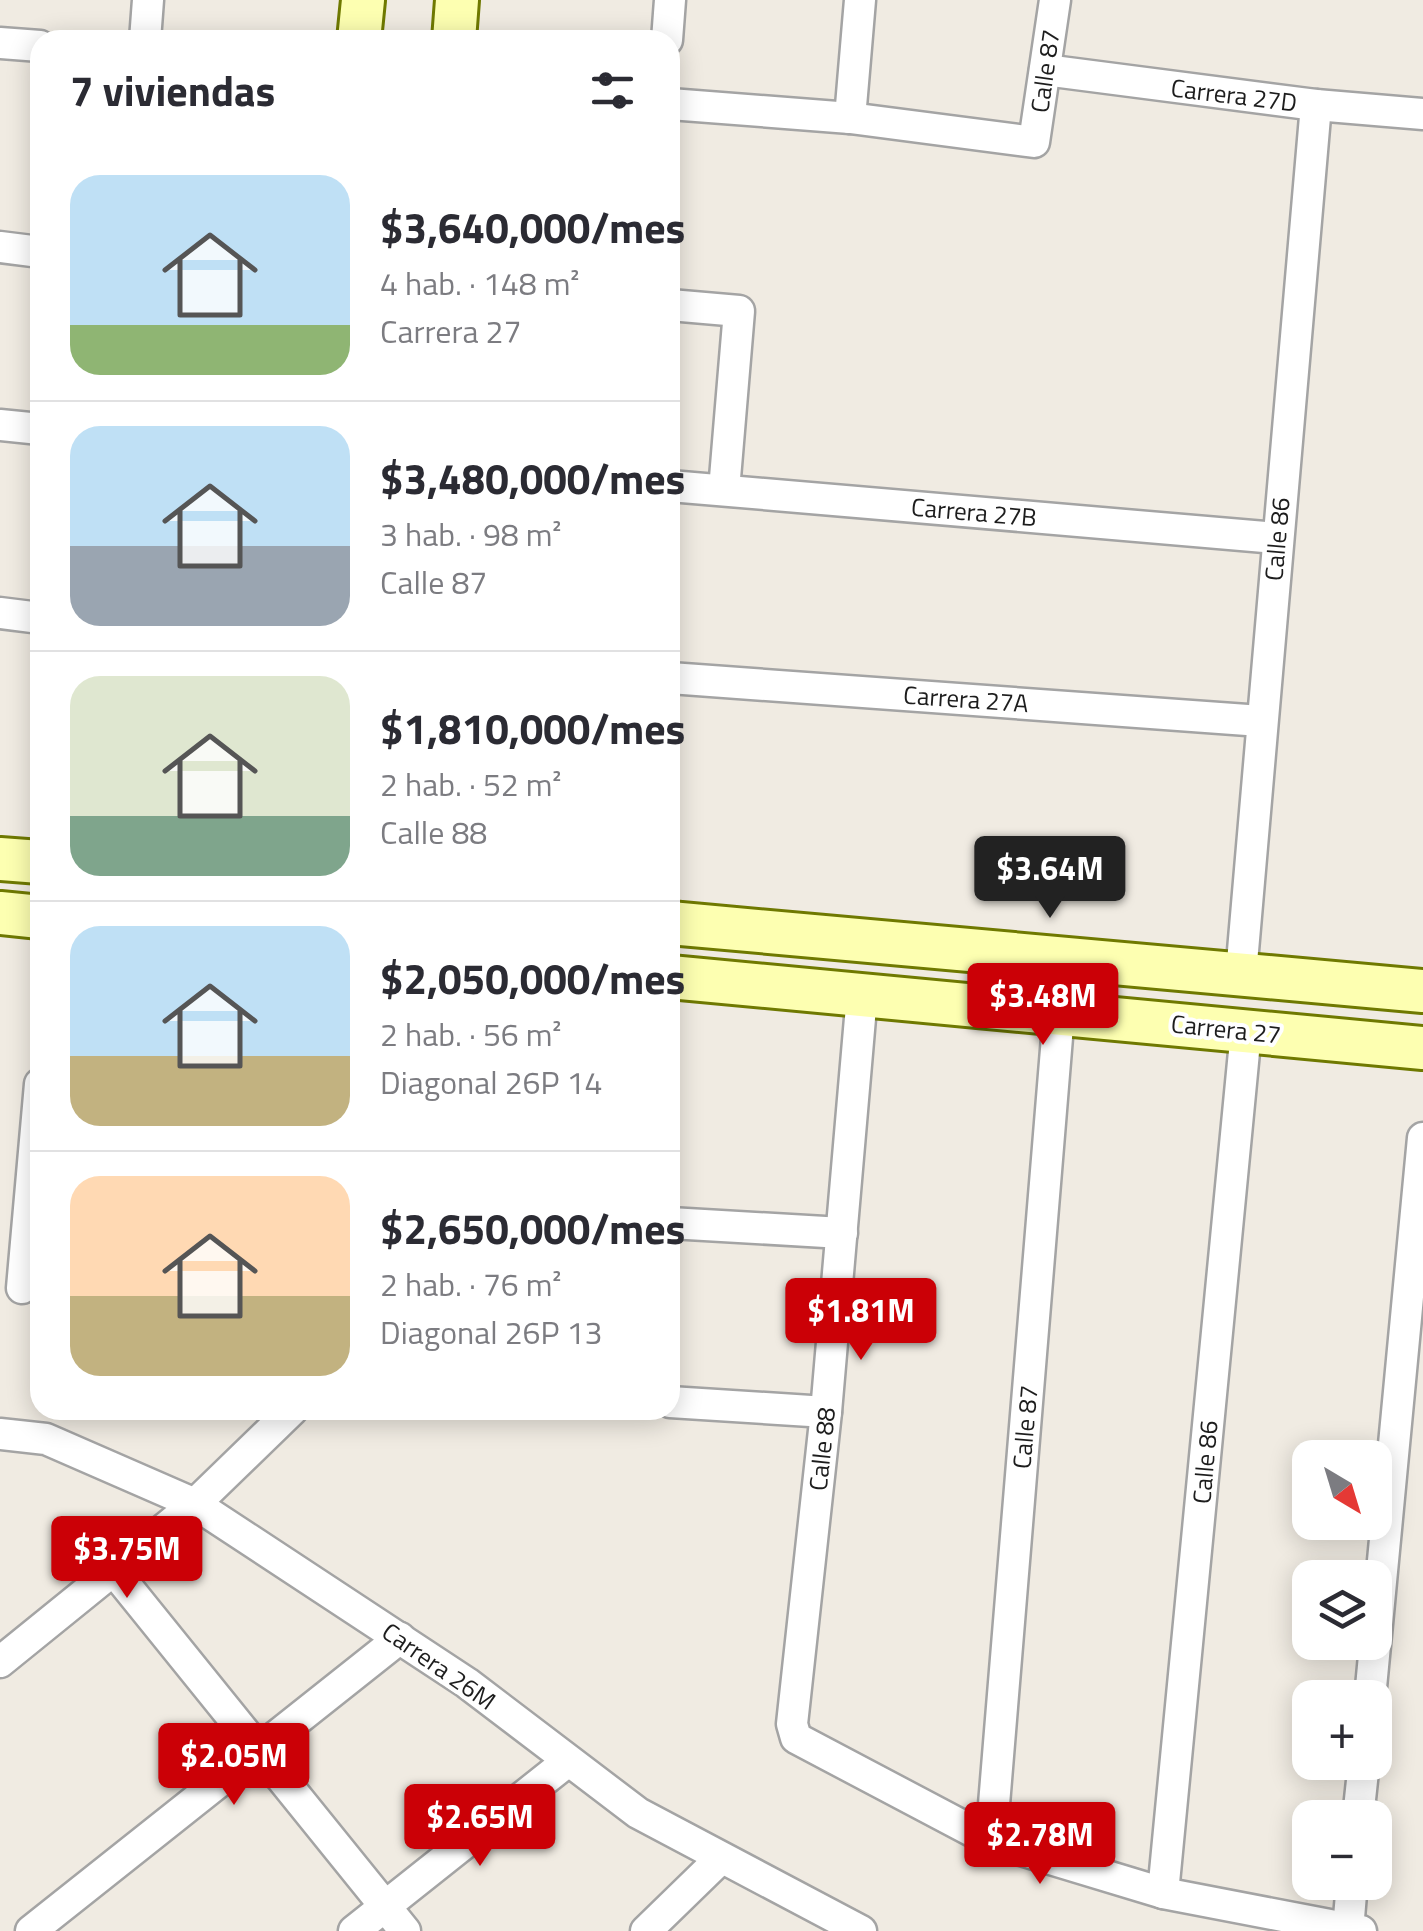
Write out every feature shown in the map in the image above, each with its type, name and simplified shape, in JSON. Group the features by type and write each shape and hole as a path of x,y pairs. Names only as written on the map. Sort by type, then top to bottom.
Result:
{"main road":[{"path":"360,30 362,0"},
{"path":"455,30 457,0"},
{"path":"0,859 30,861"},
{"path":"0,914 30,916"},
{"path":"680,923 1423,991"},
{"name":"Carrera 27","path":"680,977 1423,1048"}],"street":[{"path":"146,30 148,0"},
{"path":"667,30 670,0"},
{"path":"680,105 850,118 860,0"},
{"name":"Calle 87","path":"850,118 1034,142 1055,0"},
{"path":"0,42 30,45"},
{"name":"Carrera 27D","path":"1045,70 1316,106 1423,114"},
{"name":"Calle 86","path":"1240,974 1316,106"},
{"path":"0,247 30,251"},
{"path":"680,306 739,311 724,490"},
{"path":"0,424 30,428"},
{"name":"Carrera 27B","path":"680,487 1277,538"},
{"path":"0,614 30,617"},
{"name":"Carrera 27A","path":"680,679 1262,720"},
{"name":"Calle 88","path":"862,994 826,1412 792,1724 796,1738 990,1841"},
{"name":"Calle 87","path":"990,1841 1059,1014"},
{"name":"Calle 86","path":"1163,1893 1246,1031"},
{"path":"1372,1680 1423,1138"},
{"path":"21,1289 30,1192"},
{"path":"680,1223 842,1234"},
{"path":"680,1403 826,1412"},
{"path":"0,1662 115,1572 203,1496 282,1420"},
{"name":"Carrera 26M","path":"0,1434 46,1439 203,1496 638,1813 861,1931"},
{"path":"115,1572 404,1931"},
{"path":"31,1931 400,1638"},
{"path":"354,1931 568,1760"},
{"path":"990,1841 1163,1893 1354,1930 1353,1900"},
{"path":"646,1931 720,1859"}]}
